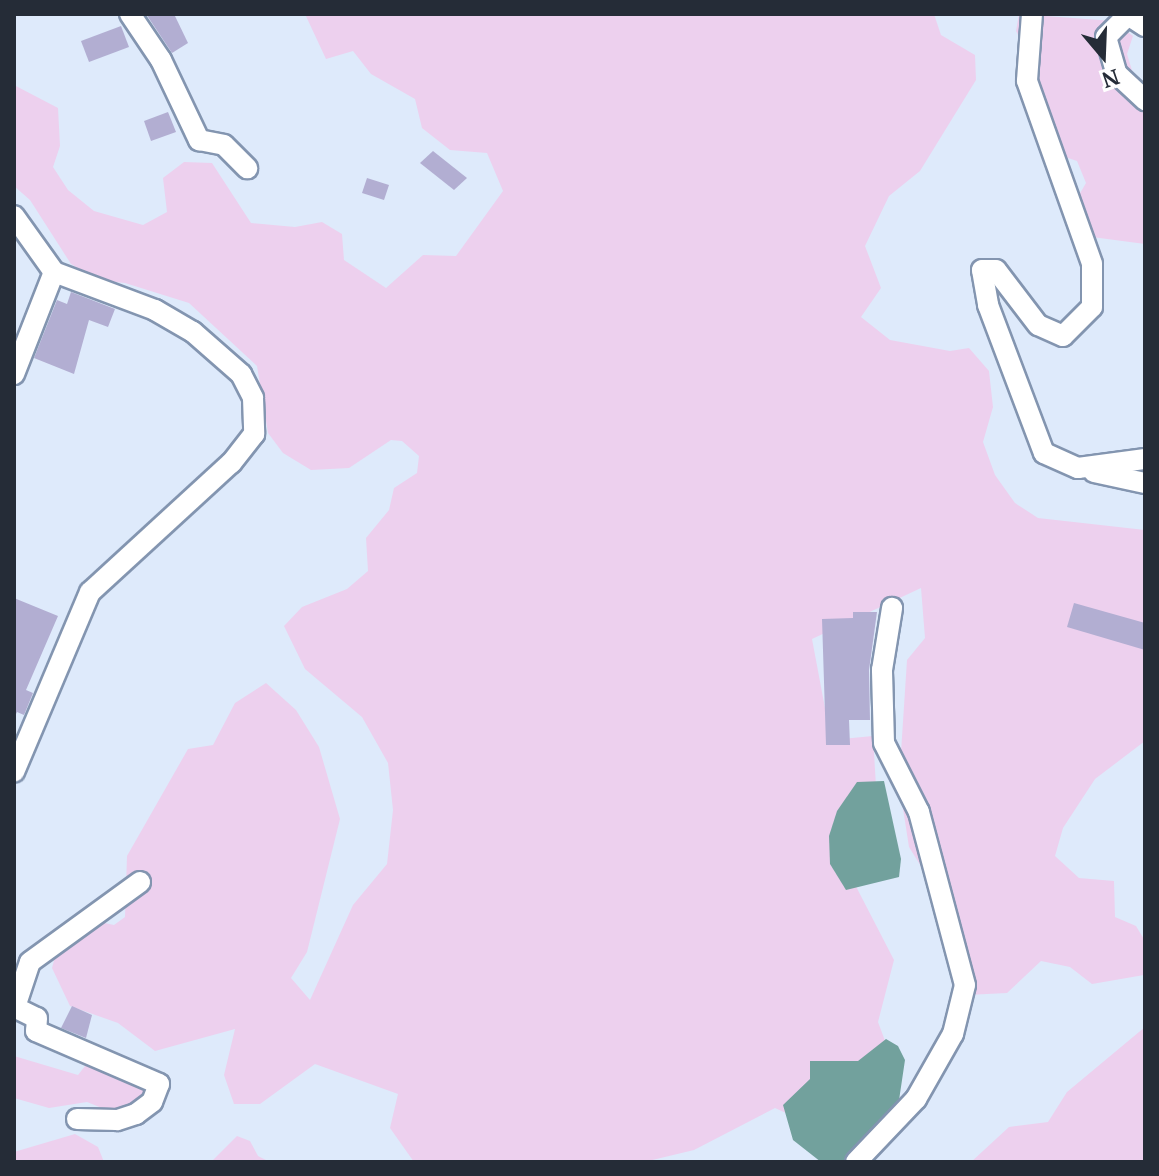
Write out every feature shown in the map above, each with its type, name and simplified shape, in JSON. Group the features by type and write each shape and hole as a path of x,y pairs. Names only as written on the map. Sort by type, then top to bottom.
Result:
{"street":[{"path":"130,14 161,60 199,140 224,145 247,168"},
{"path":"1032,14 1027,81 1092,264 1092,307 1063,336 1038,325 996,270 982,270 1012,377 1044,453 1078,468 1145,483"},
{"path":"1145,26 1128,15 1106,37 1116,73 1145,100"},
{"path":"14,216 54,272 155,310 193,332 241,374 253,398 254,434 231,463 90,592 14,772"},
{"path":"14,374 54,272"},
{"path":"1078,468 1145,459"},
{"path":"856,1162 916,1099 953,1034 965,985 919,812 884,743 882,670 892,608"},
{"path":"77,1119 86,1115 117,1120 136,1114 152,1102 159,1084 36,1031 37,1018 14,1007 30,962 140,882"}],"shaded area":[{"path":"305,14 934,14 941,35 975,55 976,80 920,171 889,196 865,246 881,288 861,317 890,340 950,351 969,348 989,371 993,407 983,442 995,475 1015,503 1038,518 1145,530 1145,741 1095,779 1063,828 1055,856 1079,878 1114,881 1115,917 1136,926 1145,941 1144,975 1092,984 1070,967 1041,961 1007,993 967,995 947,962 940,897 909,847 899,783 907,660 925,638 921,588 812,639 831,740 873,736 876,786 847,869 894,960 878,1022 890,1054 788,1114 775,1108 694,1150 644,1162 414,1162 390,1128 398,1094 315,1064 260,1104 234,1104 224,1075 235,1029 155,1051 118,1023 70,1006 52,968 57,949 95,921 114,925 125,917 127,856 188,749 213,745 235,703 266,683 296,710 319,747 340,819 307,952 291,978 310,1000 353,905 387,864 393,810 388,763 362,717 305,669 284,626 302,607 347,589 368,571 366,538 389,510 394,488 417,473 419,456 402,441 391,440 349,468 311,470 283,453 268,433 257,366 189,303 125,283 98,280 71,264 30,200 14,186 14,85 58,108 60,146 53,167 68,190 94,211 143,225 167,212 163,178 184,162 212,163 251,223 295,227 322,222 342,234 344,260 386,288 423,255 456,256 503,191 487,153 450,150 422,128 415,99 371,74 353,51 326,59"},
{"path":"1019,14 1113,21 1133,36 1127,54 1134,77 1145,86 1145,244 1092,237 1078,217 1079,195 1086,183 1077,161 1056,154 1030,57 1016,31"},
{"path":"884,781 901,859 899,877 846,890 830,864 829,836 837,811 857,782"},
{"path":"1145,1027 1145,1162 971,1162 1009,1127 1048,1122 1067,1092"},
{"path":"886,1039 898,1046 905,1060 898,1107 845,1160 821,1162 793,1140 783,1105 810,1079 810,1061 858,1061"},
{"path":"14,1056 78,1075 93,1056 155,1084 149,1100 112,1112 87,1102 49,1108 14,1098"},
{"path":"75,1134 98,1147 104,1162 14,1162 14,1152"},
{"path":"237,1136 250,1141 258,1156 270,1162 211,1162"}],"building":[{"path":"146,14 174,14 188,43 172,53"},
{"path":"121,26 129,47 89,62 81,41"},
{"path":"168,112 176,132 151,141 144,121"},
{"path":"433,151 467,178 454,190 420,163"},
{"path":"367,178 389,185 384,200 362,193"},
{"path":"71,292 115,309 108,327 89,320 74,374 34,358 57,300 67,304"},
{"path":"14,598 58,616 26,690 33,693 24,715 17,712 14,718"},
{"path":"1074,603 1145,623 1145,650 1067,627"},
{"path":"853,612 877,612 869,670 870,720 849,720 850,745 826,745 822,619 853,618"},
{"path":"72,1006 92,1015 86,1038 61,1028"}]}
